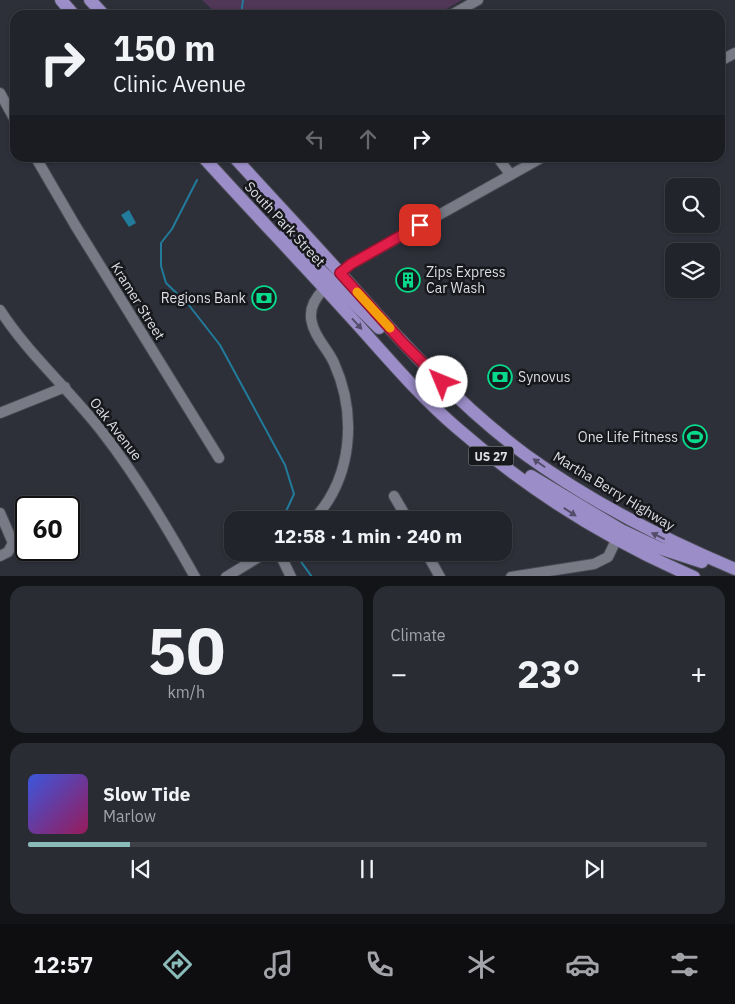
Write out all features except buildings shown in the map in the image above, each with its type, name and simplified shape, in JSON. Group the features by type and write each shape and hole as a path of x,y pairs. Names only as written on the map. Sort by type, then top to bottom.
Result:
{"main road":[{"path":"61,0 70,10"},
{"path":"90,0 99,10"},
{"name":"South Park Street","path":"208,162 261,221 332,281"},
{"name":"South Park Street","path":"238,162 332,281"},
{"name":"Martha Berry Highway","path":"332,281 402,342 474,412 525,454 574,488 621,529 694,576"},
{"name":"Martha Berry Highway","path":"332,281 434,406 501,464 553,501 621,529 668,541 735,569"}],"street":[{"path":"460,10 478,0"},
{"path":"0,94 10,111"},
{"name":"Kramer Street","path":"38,162 75,225 186,401 219,458"},
{"path":"501,162 510,174"},
{"path":"319,511 336,486 344,468 348,421 339,375 312,322 310,312 314,302 332,281 351,264 533,162"},
{"name":"Oak Avenue","path":"1,313 36,359 64,387 102,432 140,484 195,576"},
{"path":"0,413 64,387"},
{"path":"394,496 403,511"},
{"path":"0,513 13,543 8,552 0,556"},
{"path":"511,576 594,564 608,557 621,529"},
{"path":"226,576 252,561"},
{"path":"284,561 291,576"},
{"path":"431,561 440,576"}],"shaded area":[{"path":"202,0 462,0 445,10 213,10"}],"water":[{"path":"129,210 136,223 129,227 121,215"}],"waterway":[{"path":"242,10 243,0"},
{"path":"197,180 172,229 161,243 161,266 166,283 188,304 220,345 285,465 294,494 286,511"},
{"path":"300,561 311,576"}],"slow traffic":[{"path":"357,292 390,328"}],"place":[{"name":"Zips Express Car Wash","path":"408,280"},
{"name":"Regions Bank","path":"264,298"},
{"name":"Synovus","path":"500,377"},
{"name":"One Life Fitness","path":"695,437"}],"route":[{"path":"420,225 351,264 340,273 404,344 442,382"}]}
